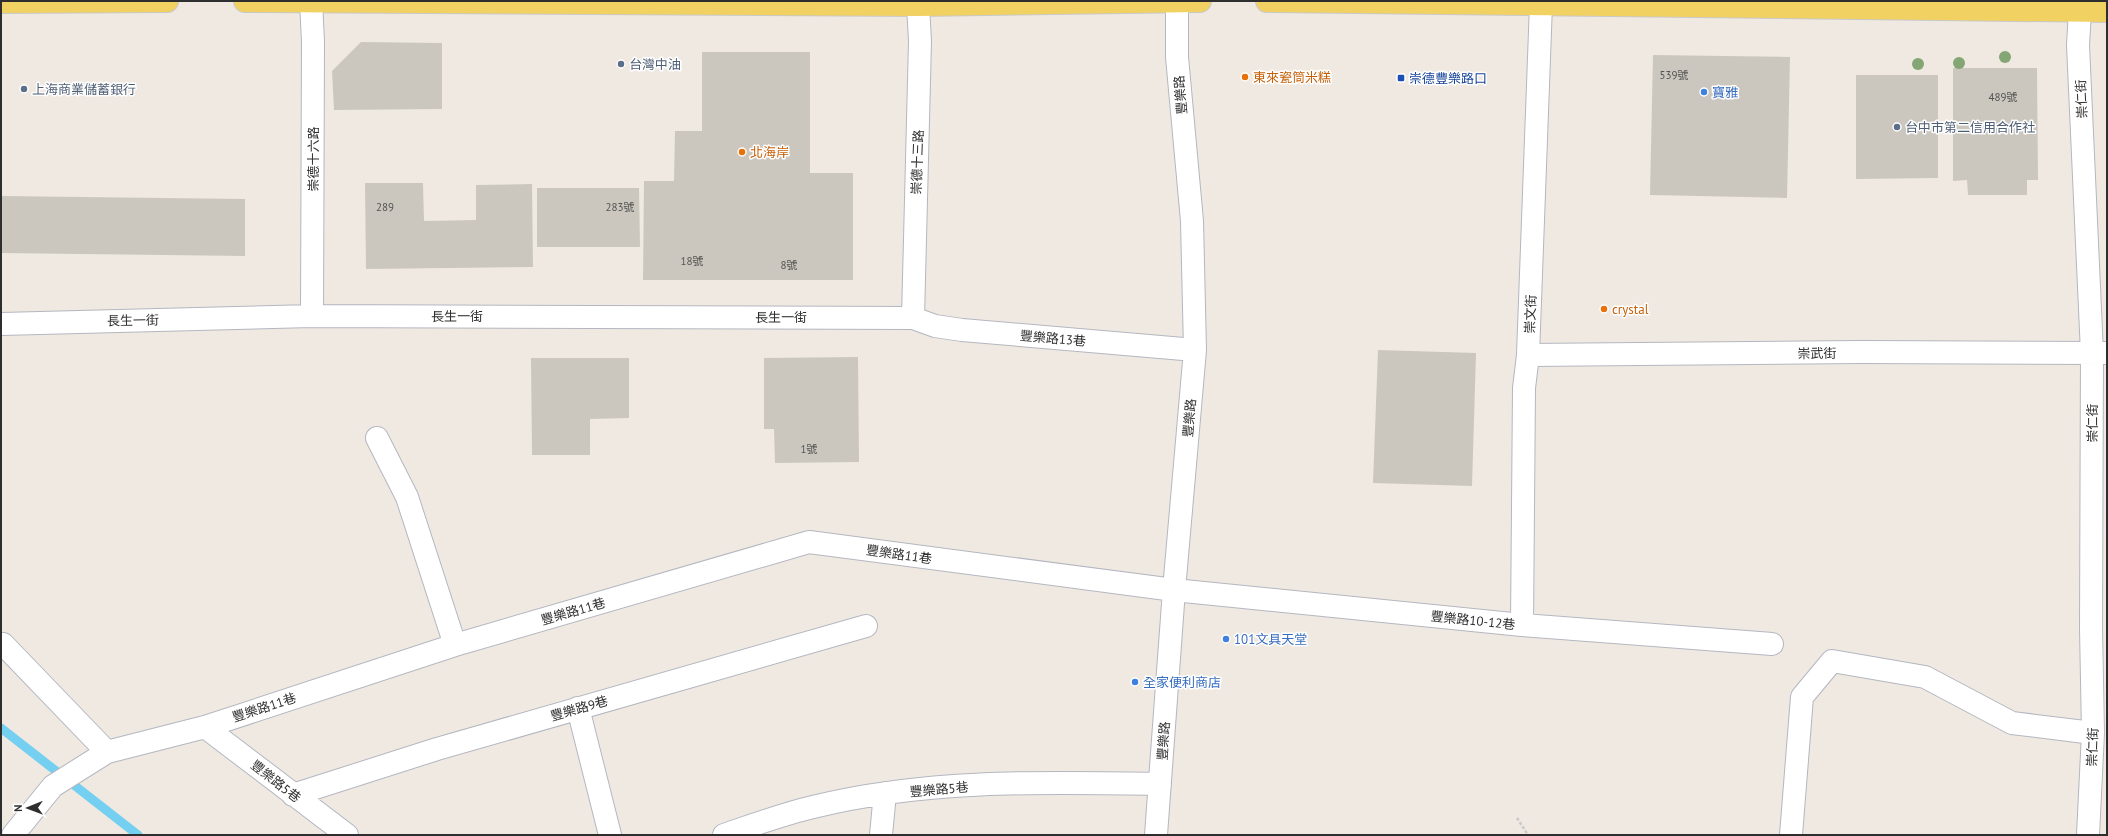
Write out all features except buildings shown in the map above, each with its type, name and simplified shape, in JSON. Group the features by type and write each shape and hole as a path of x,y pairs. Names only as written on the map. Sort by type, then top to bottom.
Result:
{"main road":[{"path":"1,2 167,1"},
{"path":"244,1 918,5 1200,1"},
{"path":"1267,1 2107,11"}],"street":[{"name":"崇德十六路","path":"311,1 313,42 312,316"},
{"name":"豐樂路","path":"1156,835 1174,590 1195,350 1192,221 1177,57 1177,1"},
{"name":"崇文街","path":"1522,625 1524,388 1528,355 1541,4"},
{"name":"崇德十三路","path":"913,318 920,41 918,5"},
{"name":"崇仁街","path":"2080,11 2078,45 2100,353 2091,628 2093,733 2088,835"},
{"name":"長生一街","path":"1,324 312,316 913,318"},
{"name":"豐樂路13巷","path":"913,318 935,326 962,330 1195,350"},
{"name":"崇武街","path":"1528,355 1861,352 2100,353"},
{"path":"377,438 407,497 455,645"},
{"name":"豐樂路11巷","path":"13,835 53,786 107,752 205,727 455,645 809,542 1174,590"},
{"name":"豐樂路10-12巷","path":"1174,590 1522,625 1772,644"},
{"name":"豐樂路9巷","path":"293,795 437,749 866,626"},
{"path":"3,644 107,752"},
{"path":"1791,835 1802,697 1832,661 1925,677 2012,723 2093,733"},
{"path":"578,708 610,835"},
{"name":"豐樂路5巷","path":"205,727 347,835"},
{"name":"豐樂路5巷","path":"724,835 813,807 885,793 965,786 1079,782 1160,784"},
{"path":"881,835 885,793"}],"path":[{"path":"1517,818 1528,835"}],"waterway":[{"path":"1,728 138,835"}],"place":[{"name":"台灣中油","path":"621,64"},
{"name":"東來瓷筒米糕","path":"1245,77"},
{"name":"崇德豐樂路口","path":"1401,78"},
{"name":"上海商業儲蓄銀行","path":"24,89"},
{"name":"寶雅","path":"1704,92"},
{"name":"台中市第二信用合作社","path":"1897,127"},
{"name":"北海岸","path":"742,152"},
{"name":"crystal","path":"1604,309"},
{"name":"101文具天堂","path":"1226,639"},
{"name":"全家便利商店","path":"1135,682"}]}
